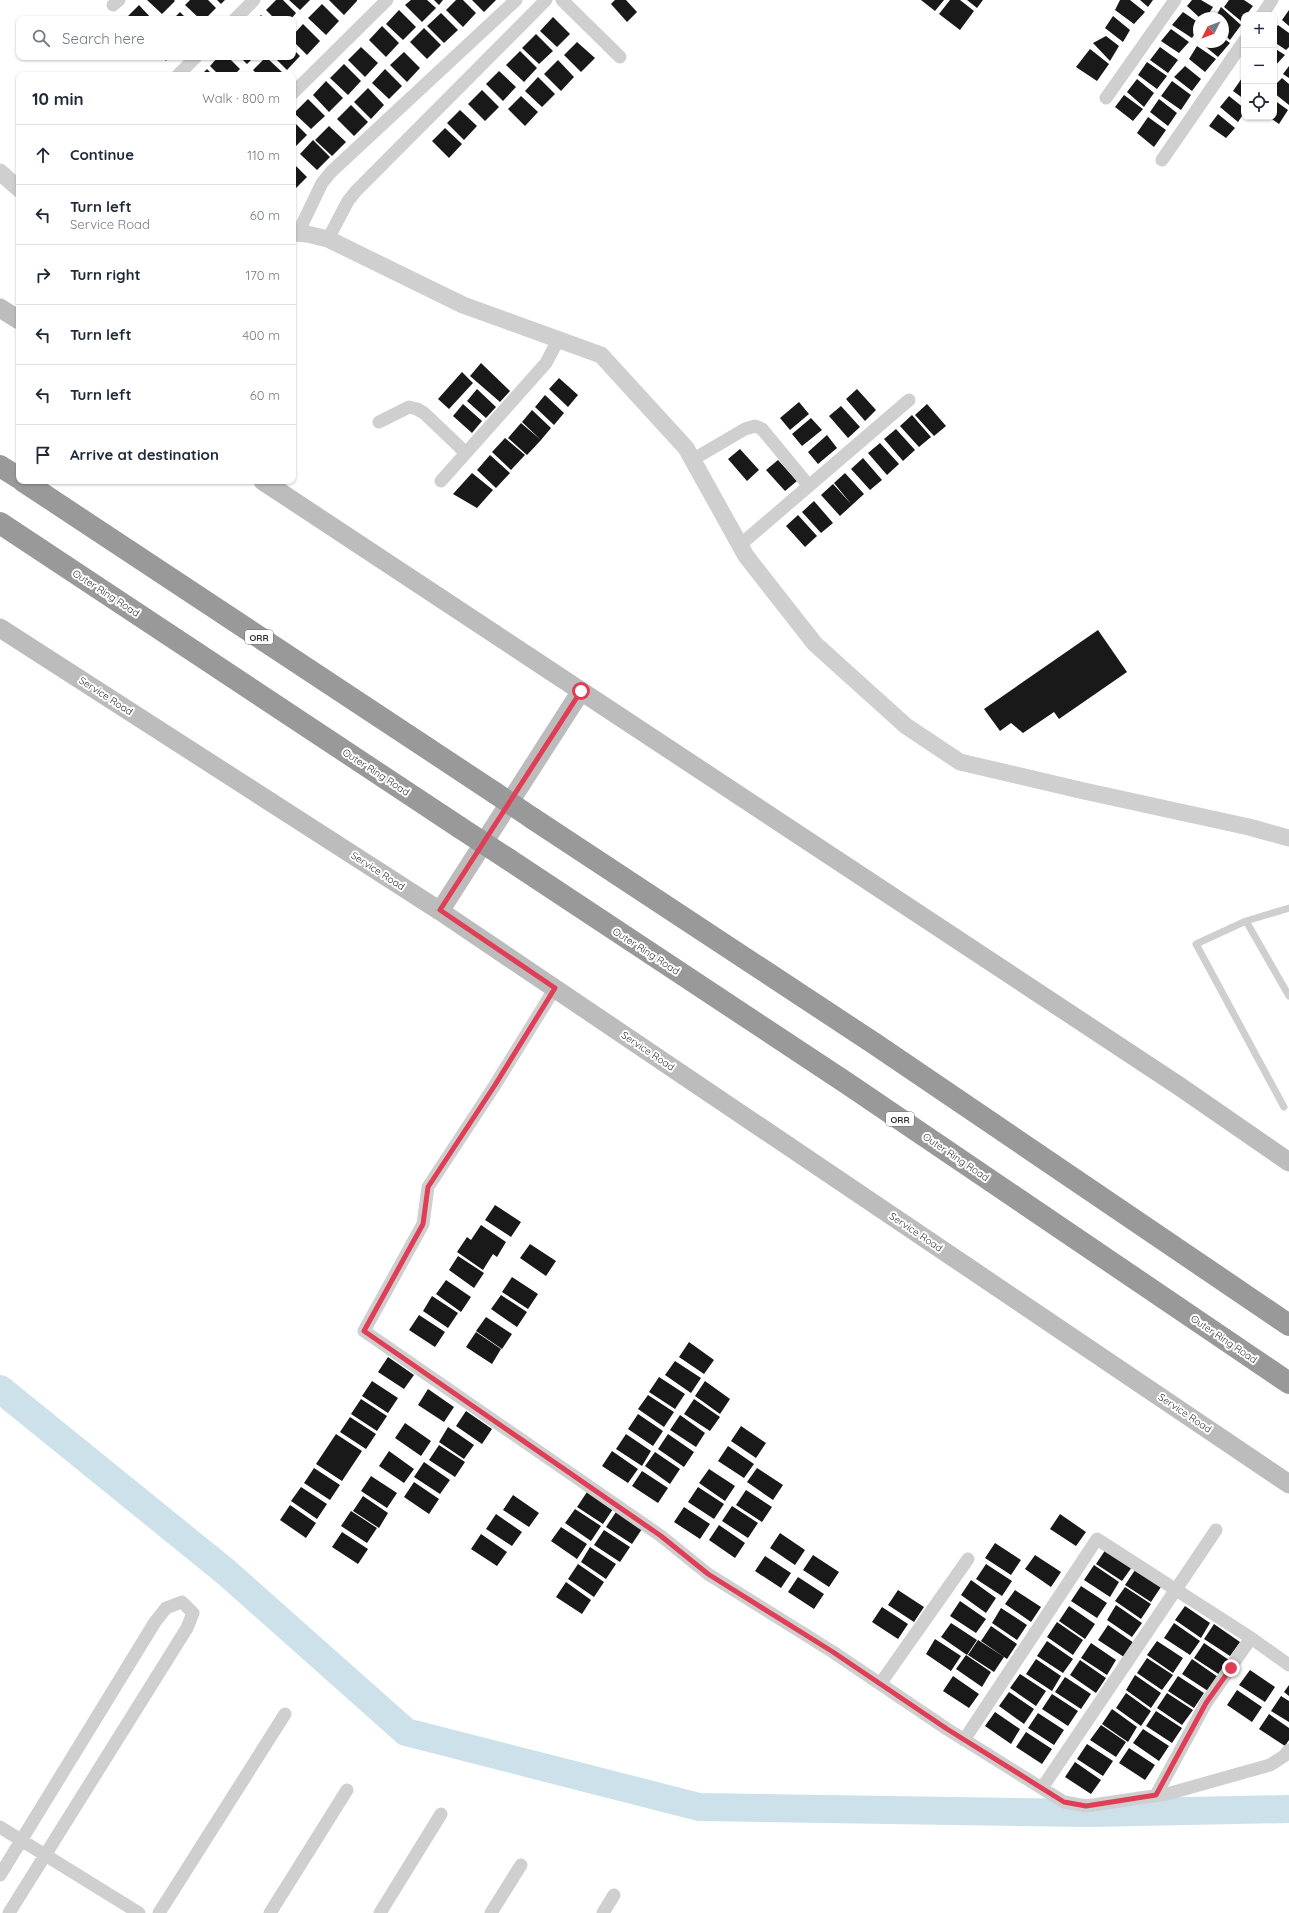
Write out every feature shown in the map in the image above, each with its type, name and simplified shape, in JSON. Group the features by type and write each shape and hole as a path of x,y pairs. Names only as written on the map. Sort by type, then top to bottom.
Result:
{"highway":[{"path":"0,466 16,476"},
{"name":"ORR","path":"28,484 908,1066 1289,1325"},
{"name":"Outer Ring Road","path":"0,523 855,1089 1289,1383"}],"main road":[{"path":"0,308 16,318"},
{"path":"268,484 1173,1081 1289,1162"},
{"name":"Service Road","path":"0,628 440,910 1289,1484"},
{"path":"440,910 581,691"}],"street":[{"path":"238,16 254,0"},
{"path":"296,90 387,0"},
{"path":"516,0 331,172 322,183 296,233 328,239 463,305 601,355 686,448 746,556 815,644 906,726 960,762 1084,792 1249,827 1289,838"},
{"path":"328,239 348,200 356,191 546,0"},
{"path":"562,0 620,57"},
{"path":"1106,98 1175,0"},
{"path":"1264,12 1272,0"},
{"path":"1162,160 1241,45"},
{"path":"181,72 193,60"},
{"path":"0,172 16,186"},
{"path":"441,481 546,363 558,340"},
{"path":"740,545 909,400"},
{"path":"379,422 409,407 417,409 424,413 466,454"},
{"path":"692,460 745,429 755,426 762,429 809,486"},
{"path":"555,988 495,1085 428,1187 423,1224 364,1331 661,1536 708,1574 833,1652 964,1740 1064,1802 1086,1806 1156,1795 1270,1765 1284,1756 1289,1750"},
{"path":"1042,1788 1216,1530"},
{"path":"964,1740 1097,1539 1251,1638 1289,1665"},
{"path":"880,1684 968,1559"},
{"path":"0,1874 155,1622 166,1608 182,1602 193,1613 187,1628 10,1913"},
{"path":"1156,1795 1206,1703 1251,1638"},
{"path":"159,1913 285,1714"},
{"path":"270,1913 347,1790"},
{"path":"380,1913 441,1814"},
{"path":"0,1827 139,1913"},
{"path":"491,1913 521,1865"},
{"path":"603,1913 614,1895"}],"lane":[{"path":"1284,1107 1196,944 1246,921 1289,908"},
{"path":"1246,921 1289,996"}],"building":[{"path":"147,0 174,0 175,1 162,14"},
{"path":"190,0 208,0 216,8 208,16 197,16 185,5"},
{"path":"217,0 225,0 221,4"},
{"path":"276,0 283,0 296,13 294,16 272,16 266,10"},
{"path":"289,0 310,0 300,10"},
{"path":"329,0 357,0 357,1 344,15"},
{"path":"411,0 427,0 436,8 422,22 405,5"},
{"path":"434,0 443,0 439,5"},
{"path":"456,0 463,0 476,13 463,27 446,10"},
{"path":"472,0 496,0 484,12"},
{"path":"615,0 626,0 637,12 627,22 611,4"},
{"path":"921,0 944,0 935,11"},
{"path":"950,0 960,0 974,11 960,30 939,14"},
{"path":"967,0 983,0 977,8"},
{"path":"1120,0 1130,0 1145,12 1134,24 1115,10"},
{"path":"1140,0 1153,0 1148,7"},
{"path":"1192,0 1201,0 1213,7 1210,12 1194,12 1187,6"},
{"path":"1229,0 1244,0 1253,6 1248,12 1241,12 1241,21 1224,7"},
{"path":"322,4 339,21 326,35 308,18"},
{"path":"139,5 149,16 128,16"},
{"path":"1221,7 1227,12 1218,12"},
{"path":"399,10 416,27 403,40 386,24"},
{"path":"1289,10 1289,26 1282,20"},
{"path":"180,12 184,16 176,16"},
{"path":"1183,12 1193,19 1193,36 1192,38 1172,25"},
{"path":"441,13 458,30 444,43 427,26"},
{"path":"1229,14 1241,25 1230,40 1229,39"},
{"path":"1113,16 1130,30 1123,42 1105,28"},
{"path":"553,17 570,34 557,47 540,31"},
{"path":"303,24 320,41 307,55 296,44 296,32"},
{"path":"1278,25 1289,33 1289,47 1286,50 1277,44"},
{"path":"382,26 399,43 386,57 369,40"},
{"path":"424,28 441,45 427,59 410,42"},
{"path":"1171,29 1189,42 1179,53 1161,41"},
{"path":"536,34 553,51 539,64 522,48"},
{"path":"1106,36 1119,46 1110,61 1093,43"},
{"path":"577,42 595,58 581,72 564,55"},
{"path":"361,47 378,63 365,77 348,60"},
{"path":"1160,47 1178,60 1168,73 1150,60"},
{"path":"1196,48 1200,48 1216,59 1205,72 1189,59"},
{"path":"1207,48 1226,48 1218,57"},
{"path":"1090,49 1109,64 1097,81 1076,67"},
{"path":"1277,50 1285,55 1277,64"},
{"path":"520,51 537,68 524,82 506,65"},
{"path":"296,52 300,56 287,70 277,60 296,60"},
{"path":"404,52 420,68 407,82 390,65"},
{"path":"215,60 231,60 240,69 237,72 216,72 210,66"},
{"path":"243,60 251,60 247,64"},
{"path":"263,60 269,60 282,72 255,72 253,70"},
{"path":"558,60 574,77 561,91 544,74"},
{"path":"1147,62 1167,76 1157,89 1138,75"},
{"path":"344,64 361,81 348,95 330,78"},
{"path":"1185,66 1201,79 1192,91 1174,77"},
{"path":"1289,66 1289,78 1283,74"},
{"path":"385,69 402,86 389,99 372,83"},
{"path":"499,71 516,87 503,101 486,84"},
{"path":"538,77 555,94 542,107 525,91"},
{"path":"1282,78 1289,84 1289,105 1277,95 1277,83"},
{"path":"1137,79 1154,93 1144,107 1127,92"},
{"path":"1241,79 1241,97 1233,91"},
{"path":"326,81 343,98 329,112 313,95"},
{"path":"1172,81 1191,95 1181,110 1161,96"},
{"path":"368,88 384,105 371,119 354,102"},
{"path":"482,90 499,107 485,121 468,104"},
{"path":"1124,95 1143,109 1133,121 1115,107"},
{"path":"521,96 538,112 525,126 508,109"},
{"path":"1229,96 1241,106 1241,118 1238,122 1220,107"},
{"path":"308,99 325,116 311,129 296,115 296,111"},
{"path":"1159,99 1177,113 1168,126 1150,112"},
{"path":"1277,102 1288,110 1279,124 1273,120 1277,120"},
{"path":"351,105 368,122 354,136 337,119"},
{"path":"460,110 477,126 464,140 447,123"},
{"path":"1218,114 1235,128 1226,138 1209,126"},
{"path":"1148,117 1166,130 1154,147 1137,133"},
{"path":"296,124 307,135 296,146"},
{"path":"329,126 346,142 332,156 315,140"},
{"path":"445,128 462,144 449,158 432,141"},
{"path":"313,140 330,157 317,170 300,154"},
{"path":"296,166 307,177 296,188"},
{"path":"481,363 510,391 500,402 470,376"},
{"path":"462,372 473,383 449,409 438,399"},
{"path":"559,378 578,395 568,407 549,389"},
{"path":"477,389 496,407 486,418 467,401"},
{"path":"857,389 876,410 865,421 846,399"},
{"path":"545,395 564,413 554,425 535,407"},
{"path":"799,402 809,414 790,430 780,418"},
{"path":"463,404 482,421 472,433 453,416"},
{"path":"927,404 946,426 934,436 915,415"},
{"path":"841,406 860,427 848,438 829,416"},
{"path":"532,410 551,428 541,440 522,422"},
{"path":"912,415 931,437 919,447 900,426"},
{"path":"811,418 822,430 802,446 792,434"},
{"path":"521,423 541,440 527,455 508,438"},
{"path":"896,429 915,450 903,461 884,439"},
{"path":"827,435 837,448 818,464 808,452"},
{"path":"505,438 525,455 511,470 492,452"},
{"path":"880,443 899,464 887,475 868,453"},
{"path":"740,449 759,470 747,481 728,459"},
{"path":"490,455 510,473 496,488 477,470"},
{"path":"863,458 882,480 870,490 851,469"},
{"path":"778,460 797,481 785,491 766,470"},
{"path":"472,473 493,490 477,508 453,494"},
{"path":"845,473 864,494 852,505 834,483"},
{"path":"833,484 852,505 840,516 821,495"},
{"path":"814,501 833,523 821,533 802,512"},
{"path":"798,515 817,536 805,547 786,526"},
{"path":"1098,630 1127,672 1059,719 1054,712 1023,733 1011,723 1000,731 984,709"},
{"path":"495,1205 521,1222 511,1237 485,1220"},
{"path":"481,1225 506,1242 497,1257 493,1254 483,1270 457,1252 467,1237 471,1240"},
{"path":"530,1244 556,1261 546,1276 520,1258"},
{"path":"458,1256 484,1273 474,1288 449,1270"},
{"path":"512,1277 538,1294 528,1309 502,1292"},
{"path":"446,1280 471,1297 461,1312 436,1294"},
{"path":"501,1295 527,1312 517,1327 491,1309"},
{"path":"432,1296 458,1313 448,1328 423,1311"},
{"path":"419,1315 445,1332 435,1347 409,1330"},
{"path":"486,1317 512,1334 502,1349 476,1331"},
{"path":"476,1332 501,1349 492,1364 466,1347"},
{"path":"689,1342 714,1360 704,1374 679,1357"},
{"path":"388,1357 414,1375 404,1389 378,1372"},
{"path":"675,1361 701,1378 691,1393 665,1375"},
{"path":"659,1377 685,1394 675,1409 649,1392"},
{"path":"372,1381 398,1398 388,1413 362,1396"},
{"path":"705,1381 730,1399 720,1414 695,1396"},
{"path":"428,1389 454,1407 444,1422 418,1405"},
{"path":"648,1395 674,1412 664,1427 638,1409"},
{"path":"361,1399 387,1416 377,1431 351,1414"},
{"path":"694,1399 720,1417 710,1431 684,1414"},
{"path":"466,1411 492,1429 482,1444 456,1426"},
{"path":"638,1414 663,1431 653,1446 628,1429"},
{"path":"680,1415 705,1433 696,1447 670,1430"},
{"path":"350,1417 376,1434 366,1449 340,1432"},
{"path":"405,1423 431,1441 421,1456 395,1438"},
{"path":"741,1426 766,1443 756,1458 731,1441"},
{"path":"448,1427 474,1445 464,1459 439,1442"},
{"path":"336,1434 362,1451 342,1481 316,1464"},
{"path":"626,1434 651,1451 642,1466 616,1449"},
{"path":"668,1434 694,1452 684,1467 658,1449"},
{"path":"439,1445 465,1462 455,1477 429,1460"},
{"path":"728,1446 754,1464 744,1478 718,1461"},
{"path":"389,1451 414,1469 404,1483 379,1466"},
{"path":"612,1451 638,1469 628,1483 602,1466"},
{"path":"655,1452 680,1469 670,1484 645,1466"},
{"path":"424,1462 450,1480 440,1494 414,1477"},
{"path":"314,1468 340,1485 330,1500 304,1483"},
{"path":"757,1468 783,1485 773,1500 747,1482"},
{"path":"709,1469 735,1486 725,1501 699,1483"},
{"path":"642,1471 668,1488 658,1503 632,1486"},
{"path":"371,1476 397,1493 387,1508 361,1491"},
{"path":"414,1482 439,1499 429,1514 404,1497"},
{"path":"301,1487 327,1504 317,1519 291,1501"},
{"path":"698,1487 724,1504 714,1519 688,1502"},
{"path":"746,1490 772,1507 762,1522 736,1505"},
{"path":"587,1492 613,1509 603,1524 577,1507"},
{"path":"513,1495 539,1513 529,1527 503,1510"},
{"path":"363,1496 388,1513 379,1528 353,1511"},
{"path":"290,1505 316,1523 306,1538 280,1520"},
{"path":"732,1506 758,1523 748,1538 722,1521"},
{"path":"684,1507 710,1524 700,1539 674,1522"},
{"path":"575,1509 601,1526 591,1541 565,1523"},
{"path":"351,1511 377,1528 367,1543 341,1526"},
{"path":"616,1512 642,1529 632,1544 606,1527"},
{"path":"496,1514 522,1532 512,1546 486,1529"},
{"path":"1060,1514 1086,1532 1076,1546 1050,1529"},
{"path":"719,1525 745,1543 735,1558 709,1540"},
{"path":"561,1527 587,1544 577,1559 551,1541"},
{"path":"604,1530 630,1547 620,1562 594,1545"},
{"path":"342,1532 368,1549 358,1564 332,1547"},
{"path":"780,1533 805,1550 795,1565 770,1548"},
{"path":"481,1534 507,1552 497,1566 471,1549"},
{"path":"995,1543 1021,1560 1011,1575 985,1558"},
{"path":"590,1547 616,1564 606,1579 581,1562"},
{"path":"1106,1549 1132,1567 1122,1581 1096,1564"},
{"path":"813,1555 839,1572 829,1587 803,1570"},
{"path":"1035,1555 1061,1572 1051,1587 1025,1569"},
{"path":"765,1556 791,1573 781,1588 755,1571"},
{"path":"578,1564 604,1582 594,1597 568,1579"},
{"path":"986,1564 1012,1581 1002,1596 976,1579"},
{"path":"1094,1565 1119,1582 1110,1597 1084,1580"},
{"path":"1135,1570 1161,1587 1151,1602 1125,1585"},
{"path":"798,1577 824,1594 814,1609 788,1592"},
{"path":"971,1580 996,1598 986,1613 961,1595"},
{"path":"566,1582 591,1600 582,1614 556,1597"},
{"path":"1081,1586 1107,1603 1097,1618 1071,1601"},
{"path":"1125,1587 1151,1604 1141,1619 1115,1601"},
{"path":"898,1590 924,1607 914,1622 888,1605"},
{"path":"1015,1590 1041,1607 1031,1622 1005,1604"},
{"path":"960,1601 986,1619 976,1633 950,1616"},
{"path":"1116,1605 1142,1623 1132,1637 1107,1620"},
{"path":"1069,1606 1095,1624 1085,1639 1059,1621"},
{"path":"1185,1606 1210,1623 1201,1638 1175,1620"},
{"path":"882,1607 908,1624 898,1639 872,1622"},
{"path":"1001,1608 1027,1625 1017,1640 992,1623"},
{"path":"1057,1622 1083,1640 1073,1655 1047,1637"},
{"path":"951,1623 977,1640 967,1655 941,1637"},
{"path":"1174,1623 1200,1641 1190,1655 1164,1638"},
{"path":"1214,1624 1240,1642 1230,1656 1204,1639"},
{"path":"1108,1625 1134,1643 1124,1657 1098,1640"},
{"path":"991,1626 1017,1644 1007,1659 981,1641"},
{"path":"935,1639 961,1656 951,1671 926,1654"},
{"path":"978,1640 1004,1657 994,1672 968,1655"},
{"path":"1047,1641 1073,1659 1063,1673 1037,1656"},
{"path":"1157,1641 1183,1658 1173,1673 1147,1655"},
{"path":"1091,1643 1116,1660 1107,1675 1081,1658"},
{"path":"1204,1643 1229,1660 1220,1675 1194,1658"},
{"path":"966,1655 991,1672 982,1687 956,1669"},
{"path":"1147,1658 1173,1675 1162,1690 1137,1673"},
{"path":"1036,1659 1061,1676 1052,1691 1026,1674"},
{"path":"1192,1659 1218,1677 1208,1691 1182,1674"},
{"path":"1080,1660 1106,1678 1096,1693 1070,1675"},
{"path":"1250,1670 1275,1687 1265,1702 1239,1685"},
{"path":"1020,1674 1046,1691 1036,1706 1010,1688"},
{"path":"1135,1675 1161,1693 1151,1708 1126,1690"},
{"path":"953,1676 979,1694 969,1708 943,1691"},
{"path":"1178,1676 1204,1693 1194,1708 1168,1691"},
{"path":"1065,1677 1091,1694 1081,1709 1055,1692"},
{"path":"1289,1685 1289,1696 1284,1692"},
{"path":"1237,1690 1262,1707 1252,1722 1227,1705"},
{"path":"1009,1692 1034,1709 1024,1724 999,1706"},
{"path":"1126,1693 1151,1711 1141,1726 1116,1708"},
{"path":"1167,1693 1193,1710 1182,1725 1157,1708"},
{"path":"1052,1694 1078,1711 1068,1726 1042,1709"},
{"path":"1281,1696 1289,1701 1289,1722 1271,1711"},
{"path":"1112,1709 1137,1727 1128,1742 1102,1724"},
{"path":"1156,1711 1182,1728 1172,1743 1146,1726"},
{"path":"995,1712 1020,1729 1011,1744 985,1726"},
{"path":"1038,1713 1064,1730 1054,1745 1028,1728"},
{"path":"1269,1714 1289,1728 1289,1740 1285,1746 1259,1729"},
{"path":"1101,1725 1126,1742 1116,1757 1090,1740"},
{"path":"1143,1729 1169,1746 1159,1761 1133,1743"},
{"path":"1026,1732 1052,1749 1042,1764 1016,1747"},
{"path":"1087,1744 1113,1761 1103,1776 1077,1759"},
{"path":"1129,1748 1155,1765 1145,1780 1119,1763"},
{"path":"1075,1762 1101,1780 1091,1794 1065,1777"}],"waterway":[{"path":"0,1389 226,1572 406,1732 699,1807 1089,1813 1289,1809"}],"route":[{"path":"581,691 440,910 555,988 495,1085 441,1165 428,1187 423,1224 364,1331 661,1536 708,1574 833,1652 947,1729 1064,1802 1086,1806 1156,1795 1206,1703 1231,1668"}]}
